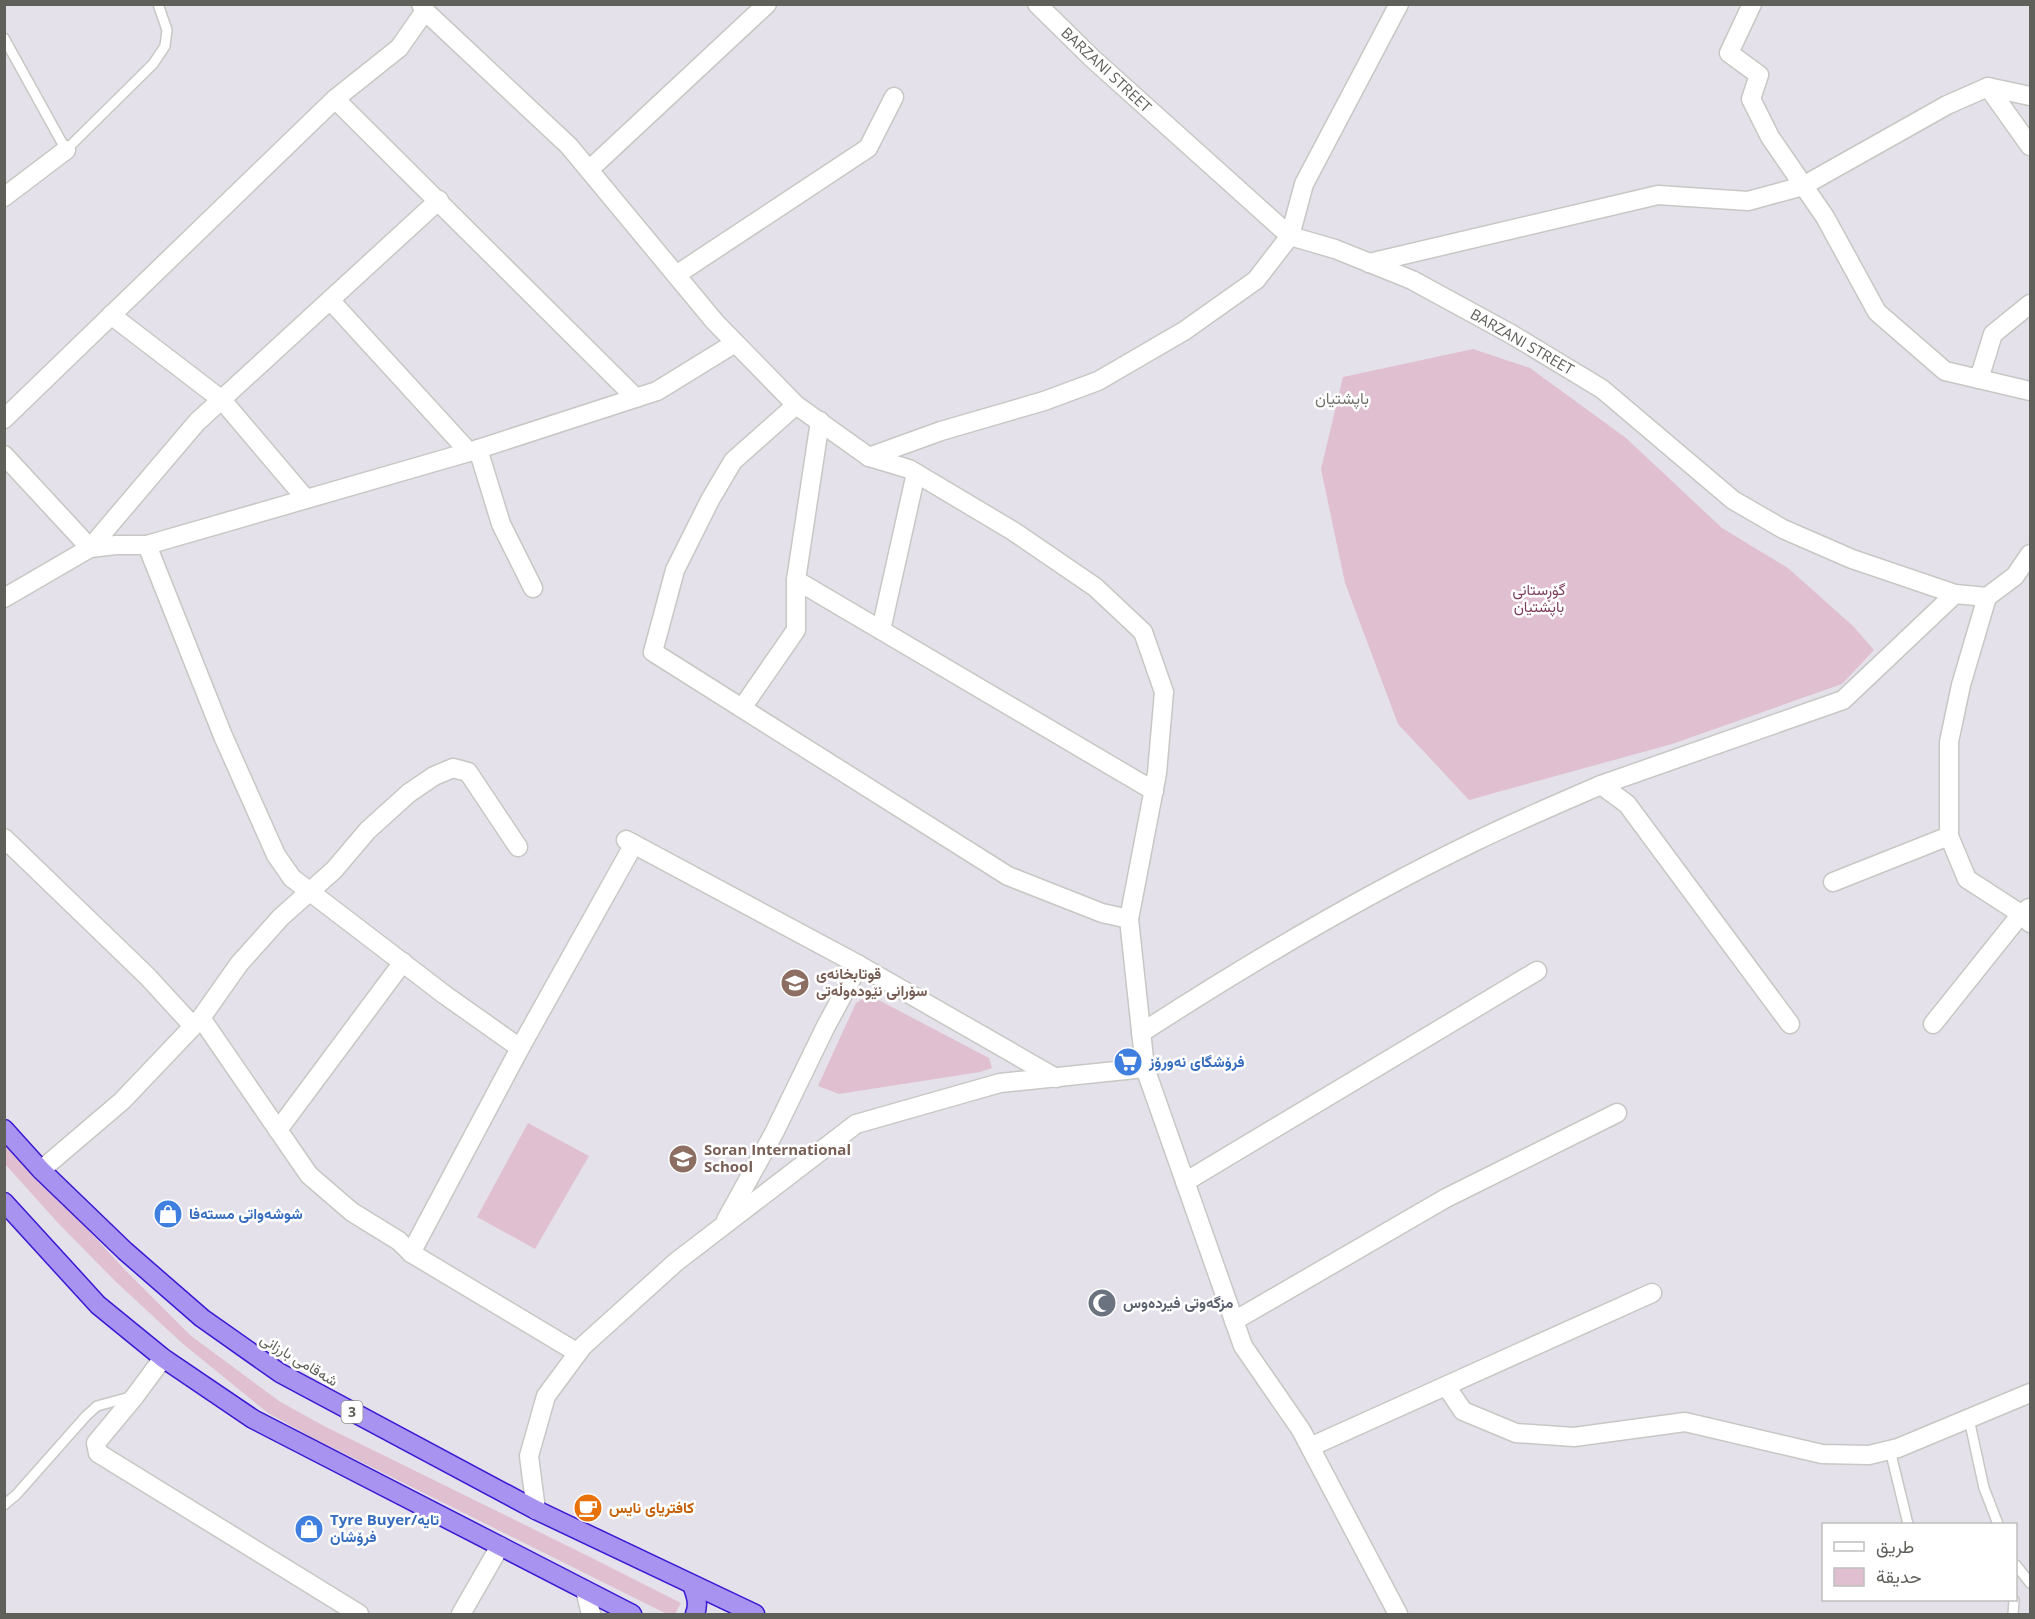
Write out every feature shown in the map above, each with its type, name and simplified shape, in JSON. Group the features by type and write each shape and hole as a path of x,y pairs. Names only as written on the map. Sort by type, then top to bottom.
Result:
{"highway":[{"name":"شەقامی بارزانی","path":"4,1129 41,1170 125,1251 194,1310 280,1373 536,1510 755,1614"},
{"path":"4,1202 98,1305 163,1358 253,1419 632,1614"},
{"path":"692,1585 697,1596 695,1614"}],"street":[{"path":"590,170 767,4"},
{"name":"BARZANI STREET","path":"1036,4 1102,67 1290,236 1335,249 1412,280 1511,334 1602,389 1733,500 1783,529 1852,560 1955,594 1987,597"},
{"path":"869,457 941,431 1044,401 1098,381 1184,331 1256,280 1290,236 1304,183 1399,4"},
{"path":"1752,4 1729,53 1759,75 1751,99 1770,137 1825,217 1877,312 1945,371 2031,391"},
{"path":"4,419 335,99 399,48 423,8 569,146 714,322 796,405 869,457 909,469 1013,531 1095,587 1143,632 1164,692 1157,773 1128,919 1145,1068 1243,1346 1301,1430 1398,1614"},
{"path":"1988,87 2031,146"},
{"path":"1369,263 1658,195 1748,201 1803,186 1947,105 1988,87 2031,96"},
{"path":"676,275 868,148 894,97"},
{"path":"335,99 636,398"},
{"path":"4,197 66,150"},
{"path":"4,598 90,548 198,422 439,200"},
{"path":"330,300 474,450 501,524 533,588"},
{"path":"1978,379 1993,334 2031,304"},
{"path":"111,315 222,399 306,499"},
{"path":"90,548 147,545 474,450 657,391 735,343"},
{"path":"796,405 733,461 710,500 675,570 653,652 1008,876 1102,913 1128,919"},
{"path":"742,708 796,630 796,580 820,421"},
{"path":"4,455 90,548"},
{"path":"881,630 916,473"},
{"path":"147,545 223,736 276,855 292,878 520,1048"},
{"path":"1933,1024 2027,915 1968,879 1949,836 1949,742 1960,685 1987,597 2015,576 2031,554"},
{"path":"796,580 1154,791"},
{"path":"1141,1034 1223,979 1342,911 1476,841 1601,785 1843,700 1955,594"},
{"path":"41,1170 122,1101 197,1022 239,964 281,917 334,870 368,830 409,793 434,776 453,768 468,772 518,847"},
{"path":"1601,785 1627,804 1790,1024"},
{"path":"1833,882 1949,836"},
{"path":"4,838 197,1022 309,1175 352,1212 399,1241 411,1253 578,1353"},
{"path":"411,1253 630,842 859,965 1056,1078"},
{"path":"278,1130 403,962"},
{"path":"722,1227 774,1133 826,1026 859,965"},
{"path":"1185,1182 1537,971"},
{"path":"536,1510 528,1456 546,1396 582,1346 676,1262 856,1124 999,1083 1145,1068"},
{"path":"1234,1320 1446,1198 1617,1113"},
{"path":"1310,1447 1652,1293"},
{"path":"163,1358 96,1443 98,1453 359,1614"},
{"path":"1446,1386 1463,1411 1516,1433 1574,1437 1685,1422 1822,1454 1869,1455 1890,1450 2031,1393"},
{"path":"461,1614 500,1546"},
{"path":"585,1590 591,1614"}],"lane":[{"path":"4,38 66,150 153,64 165,46 167,30 158,4"},
{"path":"4,1505 16,1495 86,1416 98,1406 135,1396"},
{"path":"1969,1419 1984,1488 1998,1523"},
{"path":"1890,1450 1908,1523"},
{"path":"2017,1566 2031,1583"}],"green space":[{"name":"گۆڕستانی باپشتیان","path":"1473,349 1530,368 1626,438 1722,528 1788,568 1853,626 1874,650 1842,684 1672,744 1469,800 1398,724 1345,583 1321,469 1343,377"},
{"path":"869,995 989,1058 992,1068 980,1072 839,1094 818,1086 856,1003"},
{"path":"528,1123 589,1156 535,1249 477,1217"},
{"path":"5,1140 127,1272 190,1335 279,1401 324,1426 681,1603 675,1614 667,1614 315,1439 268,1413 183,1344 115,1281 58,1223 5,1164"}],"place":[{"name":"قوتابخانەی سۆرانی نێودەوڵەتی","path":"795,983"},
{"name":"فرۆشگای نەورۆز","path":"1128,1062"},
{"name":"Soran International School","path":"683,1159"},
{"name":"شوشەواتی مستەفا","path":"168,1214"},
{"name":"مزگەوتی فیردەوس","path":"1102,1303"},
{"name":"کافتریای نایس","path":"588,1508"},
{"name":"Tyre Buyer/تایە فرۆشان","path":"309,1529"}],"district":[{"name":"باپشتیان","path":"1342,398"}]}
